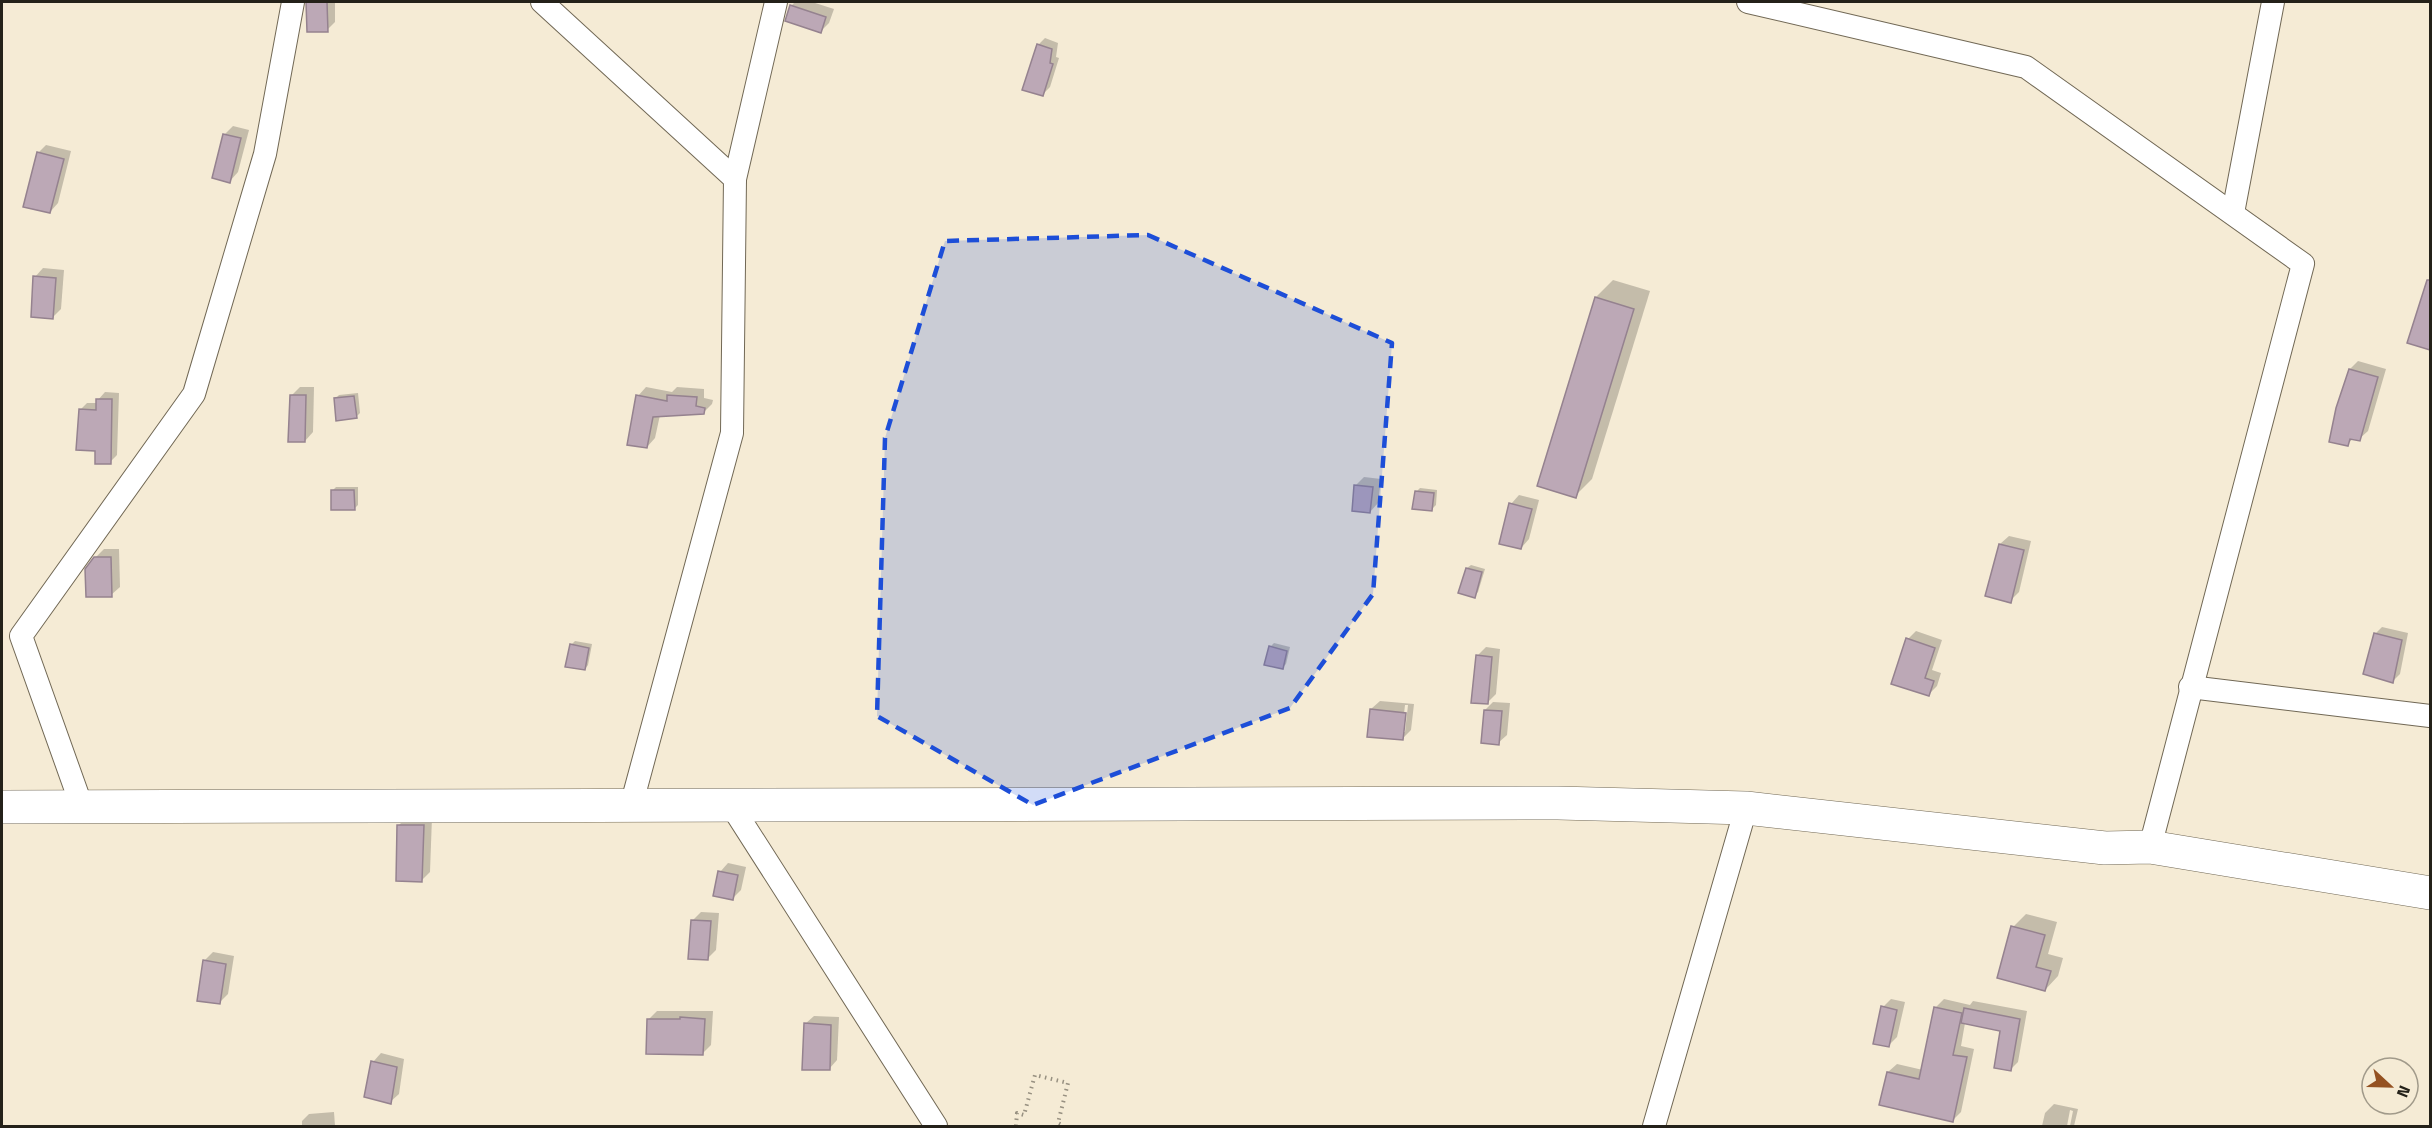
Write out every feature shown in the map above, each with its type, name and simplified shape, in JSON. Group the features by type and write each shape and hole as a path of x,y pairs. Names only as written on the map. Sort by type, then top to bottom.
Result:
{"main road":[{"path":"2,807 1558,803 1746,808 2105,848 2150,848 2430,893"}],"street":[{"path":"82,807 21,636 194,394 265,154 293,2"},
{"path":"542,2 735,179"},
{"path":"631,806 732,433 735,179 776,2"},
{"path":"1748,2 2026,67 2302,264 2190,687 2150,848"},
{"path":"2233,213 2273,2"},
{"path":"2190,687 2430,716"},
{"path":"731,806 936,1126"},
{"path":"1654,1126 1746,808"}],"path":[{"path":"1016,1126 1017,1113 1024,1115 1035,1075 1068,1083 1058,1124 1064,1126"}],"highlighted area":[{"path":"1148,235 1392,343 1373,594 1290,708 1033,805 877,716 885,438 945,241"}],"building":[{"path":"306,2 327,2 328,32 307,32"},
{"path":"790,5 826,17 821,33 785,21"},
{"path":"1037,44 1052,49 1050,63 1053,64 1043,96 1022,90"},
{"path":"223,134 241,138 230,183 212,178"},
{"path":"37,152 64,159 50,213 23,207"},
{"path":"33,276 56,278 53,319 31,317"},
{"path":"2427,280 2430,280 2430,350 2407,343"},
{"path":"1595,297 1634,309 1576,498 1537,486"},
{"path":"2349,369 2378,377 2360,441 2350,439 2348,446 2329,442 2336,408"},
{"path":"290,395 306,395 305,442 288,442"},
{"path":"636,395 667,401 667,395 697,397 696,406 705,408 704,414 653,417 647,448 627,445"},
{"path":"354,396 357,418 336,421 334,398"},
{"path":"96,399 112,399 111,464 95,464 95,451 76,450 79,409 96,410"},
{"path":"1354,485 1373,487 1370,513 1352,511"},
{"path":"331,490 354,490 355,510 331,510"},
{"path":"1415,491 1434,493 1432,511 1412,509"},
{"path":"1509,503 1532,509 1521,549 1499,544"},
{"path":"1999,544 2024,550 2011,603 1985,596"},
{"path":"94,557 111,557 112,597 86,597 85,569"},
{"path":"1466,568 1482,572 1475,598 1458,593"},
{"path":"2374,633 2402,640 2393,683 2363,674"},
{"path":"1906,638 1935,648 1925,678 1934,681 1929,696 1891,684"},
{"path":"570,644 589,648 585,670 565,667"},
{"path":"1269,646 1287,651 1283,669 1264,665"},
{"path":"1476,655 1492,657 1488,704 1471,703"},
{"path":"1370,709 1406,713 1403,740 1367,737"},
{"path":"1484,710 1502,711 1499,745 1481,743"},
{"path":"397,825 424,825 422,882 396,881"},
{"path":"718,871 738,875 733,900 713,896"},
{"path":"691,920 711,921 708,960 688,959"},
{"path":"2011,926 2045,935 2036,967 2051,971 2045,991 1997,978"},
{"path":"203,960 226,964 220,1004 197,1001"},
{"path":"1881,1006 1897,1010 1889,1047 1873,1044"},
{"path":"1934,1007 1962,1013 1953,1055 1967,1057 1953,1122 1879,1105 1887,1072 1919,1079"},
{"path":"1964,1008 2020,1019 2011,1071 1994,1068 2000,1031 1961,1023"},
{"path":"680,1017 705,1019 703,1055 646,1054 647,1019 680,1019"},
{"path":"804,1023 831,1025 830,1070 802,1070"},
{"path":"371,1061 397,1067 391,1104 364,1097"}]}
